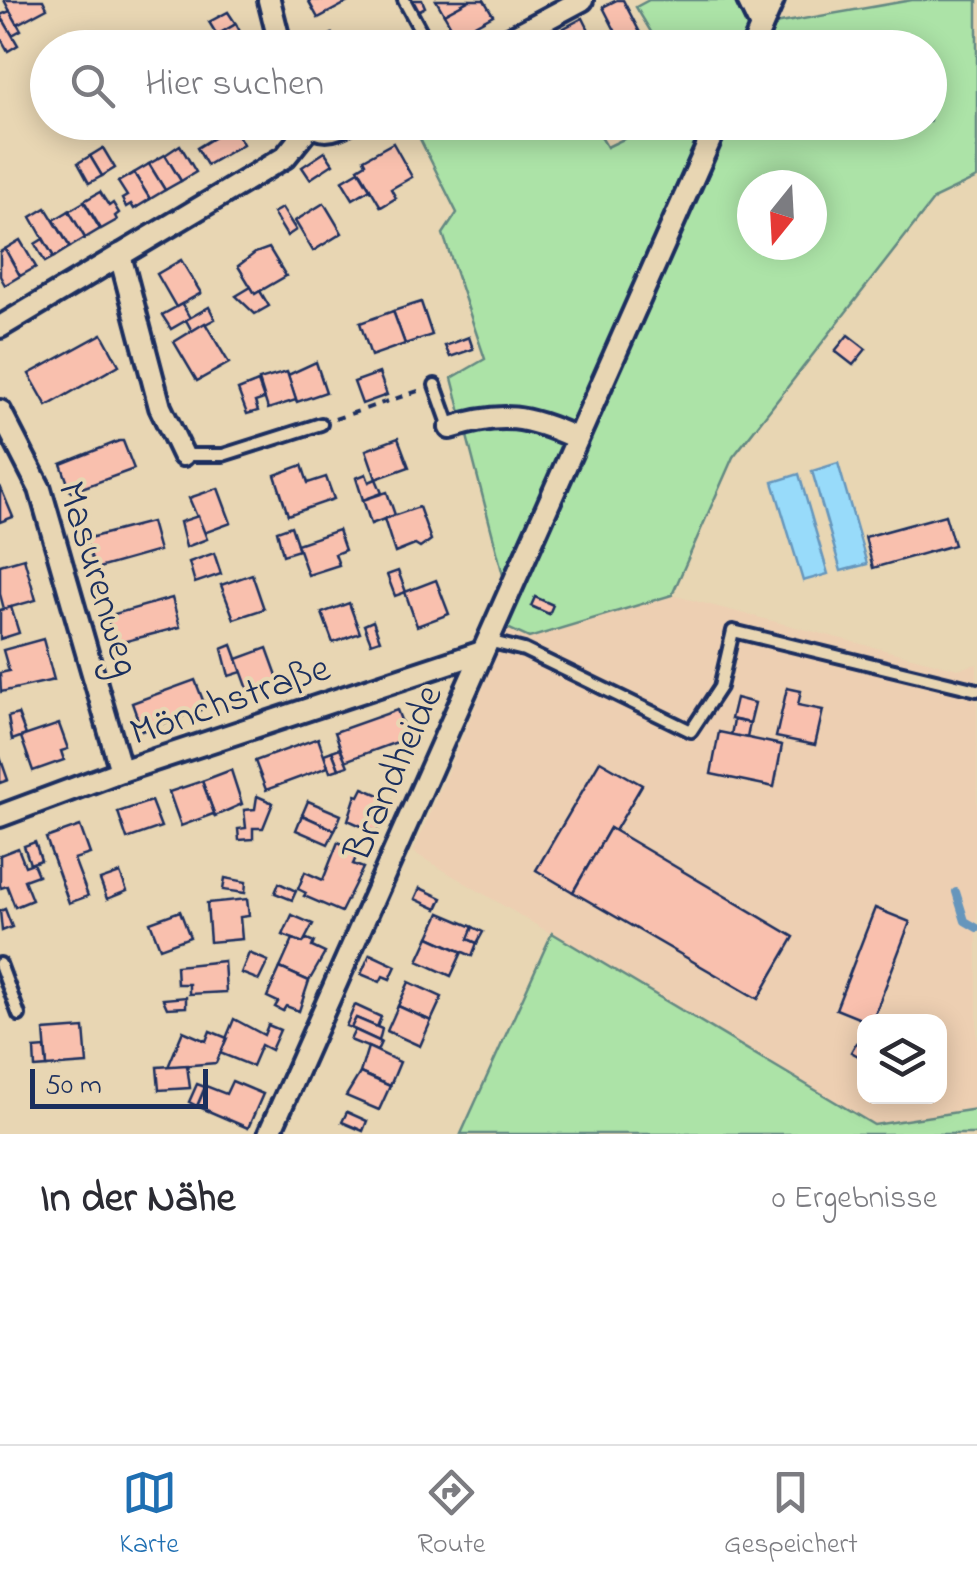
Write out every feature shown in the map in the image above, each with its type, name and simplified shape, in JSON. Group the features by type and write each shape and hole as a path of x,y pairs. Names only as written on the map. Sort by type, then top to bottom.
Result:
{"street":[{"path":"269,0 277,30"},
{"path":"526,30 582,0"},
{"path":"748,0 762,27"},
{"path":"761,30 773,0"},
{"path":"0,327 285,157 297,140"},
{"name":"Brandheide","path":"269,1134 710,140"},
{"path":"120,255 160,408 183,455"},
{"name":"Masurenweg","path":"0,411 40,490 122,772"},
{"path":"450,428 506,416 538,421 576,438"},
{"name":"Mönchstraße","path":"0,816 484,646"}],"lane":[{"path":"404,0 420,30"},
{"path":"435,385 450,428"},
{"path":"183,455 222,456 321,424"},
{"path":"484,646 524,650 692,731 720,687 733,631 977,690"},
{"path":"0,964 19,1015"}],"path":[{"path":"321,424 435,385"}],"shaded area":[{"path":"672,595 958,669 977,664 977,1109 874,1125 413,852 505,627 530,638"}],"green space":[{"path":"649,0 734,0 749,30 650,30 636,7"},
{"path":"912,0 977,0 977,178 935,198 733,457 672,595 529,638 505,627 722,140 947,140 947,30 771,30 774,24"},
{"path":"420,140 603,140 607,147 622,140 703,140 503,575 452,378 485,359 443,234 457,213"},
{"path":"552,933 874,1125 977,1109 977,1134 461,1134"}],"water":[{"path":"838,463 867,564 841,571 812,471"},
{"path":"799,474 828,574 803,581 773,482"}],"building":[{"path":"4,0 43,0 47,8 17,24"},
{"path":"308,0 350,0 350,1 318,18"},
{"path":"410,0 422,0 425,7 416,12"},
{"path":"436,0 470,0 444,14"},
{"path":"470,0 484,0 493,15 465,30 453,30 444,14"},
{"path":"623,0 639,30 615,30 603,7"},
{"path":"10,11 21,30 12,35 0,15"},
{"path":"228,12 236,24 226,30 214,30 209,22"},
{"path":"583,18 589,30 565,30"},
{"path":"4,21 18,45 8,51 0,37 0,23"},
{"path":"210,140 241,140 243,144 207,165 197,148"},
{"path":"393,143 412,177 391,189 396,198 381,207 358,168 366,163 364,159"},
{"path":"180,145 196,172 181,181 165,155"},
{"path":"103,148 115,168 102,176 90,156"},
{"path":"325,152 333,164 310,179 302,167"},
{"path":"165,155 181,181 165,190 149,164"},
{"path":"90,156 102,176 89,183 78,163"},
{"path":"149,164 165,190 150,199 134,173"},
{"path":"359,171 370,189 353,199 342,181"},
{"path":"134,173 150,199 134,209 131,204 126,207 122,199 127,196 118,182"},
{"path":"100,192 119,213 115,216 117,220 101,229 84,201"},
{"path":"84,202 100,229 85,238 69,211"},
{"path":"324,203 342,233 313,251 295,221"},
{"path":"46,208 70,247 54,257 31,217"},
{"path":"282,208 296,230 287,236 273,213"},
{"path":"69,211 85,238 70,247 54,220"},
{"path":"43,239 54,257 45,262 35,244"},
{"path":"20,240 36,267 20,276 5,249"},
{"path":"269,248 286,276 255,294 238,266"},
{"path":"5,249 20,276 5,285 0,276 0,252"},
{"path":"181,260 201,293 176,307 157,274"},
{"path":"251,287 255,294 260,291 269,306 255,314 236,296"},
{"path":"421,302 432,335 405,344 393,311"},
{"path":"182,304 190,318 171,329 162,315"},
{"path":"209,307 215,319 192,331 186,320"},
{"path":"393,311 405,344 371,356 360,323"},
{"path":"205,323 229,363 197,381 174,342"},
{"path":"102,334 119,365 47,406 29,374"},
{"path":"848,335 866,349 853,365 835,351"},
{"path":"469,337 473,349 450,357 445,346"},
{"path":"316,362 326,392 297,402 288,375"},
{"path":"287,372 296,400 268,409 259,380"},
{"path":"379,373 387,395 362,404 354,382"},
{"path":"258,382 264,399 255,402 258,411 247,414 238,390"},
{"path":"398,438 409,467 376,479 366,450"},
{"path":"123,441 134,469 71,492 61,464"},
{"path":"302,465 308,483 326,477 334,499 288,515 275,475"},
{"path":"366,474 369,482 376,479 382,493 363,500 356,478"},
{"path":"0,486 13,517 0,522"},
{"path":"218,488 231,523 204,533 189,498"},
{"path":"387,492 395,515 371,524 363,500"},
{"path":"419,507 431,540 420,548 415,545 395,553 384,519"},
{"path":"945,515 954,545 873,568 865,537"},
{"path":"198,516 207,539 186,547 180,522"},
{"path":"151,522 159,551 95,569 86,540"},
{"path":"291,526 299,550 283,555 277,531"},
{"path":"338,530 345,550 335,554 339,565 308,575 297,544"},
{"path":"214,553 221,574 195,583 189,562"},
{"path":"24,558 36,600 4,609 0,565"},
{"path":"398,571 406,592 395,596 387,575"},
{"path":"252,574 264,609 234,619 221,585"},
{"path":"436,580 449,614 417,626 405,592"},
{"path":"535,597 553,605 549,614 531,606"},
{"path":"172,598 180,627 115,644 107,616"},
{"path":"349,603 360,633 333,643 322,613"},
{"path":"11,607 19,633 0,639 0,610"},
{"path":"373,621 380,640 371,643 364,625"},
{"path":"43,639 54,680 1,692 0,673 9,671 3,650"},
{"path":"232,645 242,672 229,676 222,649"},
{"path":"267,648 279,681 249,692 237,659"},
{"path":"195,680 206,708 142,731 132,703"},
{"path":"787,688 801,691 798,705 823,710 815,745 776,737"},
{"path":"736,698 755,703 750,723 731,719"},
{"path":"397,710 408,738 345,761 335,732"},
{"path":"18,714 26,735 12,740 8,717"},
{"path":"734,720 750,723 747,738 731,735"},
{"path":"59,724 68,749 61,751 64,760 33,771 21,737"},
{"path":"719,732 782,745 774,787 711,774"},
{"path":"318,738 328,767 266,790 255,761"},
{"path":"340,748 348,766 339,769 332,751"},
{"path":"332,751 339,769 330,772 324,754"},
{"path":"0,757 8,780 0,783"},
{"path":"600,761 642,785 615,831 610,828 573,892 536,870"},
{"path":"231,770 242,804 215,816 202,781"},
{"path":"202,781 215,816 181,826 169,792"},
{"path":"363,788 391,800 377,833 348,820 356,795"},
{"path":"257,796 273,803 263,828 253,828 253,839 239,840 238,829 246,828 244,810 255,809"},
{"path":"151,801 161,827 127,839 118,812"},
{"path":"308,801 341,815 335,830 302,815"},
{"path":"302,815 335,830 328,844 296,830"},
{"path":"80,826 90,854 74,859 88,896 69,903 46,838"},
{"path":"610,828 794,937 758,999 573,892"},
{"path":"35,842 41,860 30,864 24,846"},
{"path":"338,842 359,851 353,864 363,868 341,912 304,896 306,893 298,889 305,872 323,880"},
{"path":"18,848 25,866 33,863 38,875 24,880 32,900 15,907 7,886 0,885 0,855"},
{"path":"120,873 127,891 107,899 100,880"},
{"path":"225,878 246,882 245,893 223,890"},
{"path":"279,883 296,891 292,900 275,893"},
{"path":"420,888 442,898 437,909 415,899"},
{"path":"247,899 249,916 240,917 242,939 210,942 207,903"},
{"path":"875,908 910,922 875,1014 857,1014 857,1018 836,1009"},
{"path":"5,909 12,927 2,931 0,911"},
{"path":"180,911 190,937 160,948 150,922"},
{"path":"440,913 473,927 468,939 477,943 472,956 429,937"},
{"path":"292,915 313,924 303,943 283,935"},
{"path":"473,927 483,932 477,943 468,939"},
{"path":"429,937 462,952 451,976 418,961"},
{"path":"293,939 314,942 312,947 325,953 309,981 280,968"},
{"path":"249,953 268,961 259,980 241,973"},
{"path":"370,954 396,966 390,979 383,976 380,982 361,974"},
{"path":"224,961 226,992 189,994 189,984 177,984 176,966"},
{"path":"280,968 309,981 299,1011 286,1006 283,1011 275,1007 278,1002 267,997"},
{"path":"409,982 442,997 431,1021 398,1006"},
{"path":"186,997 186,1007 167,1008 163,999"},
{"path":"355,1005 381,1017 377,1027 356,1018 351,1028 346,1026"},
{"path":"398,1006 431,1021 420,1046 387,1031"},
{"path":"356,1018 382,1029 379,1041 351,1028"},
{"path":"234,1019 264,1035 268,1025 280,1030 271,1050 261,1045 252,1066 220,1053"},
{"path":"84,1028 87,1064 47,1067 44,1031"},
{"path":"355,1030 381,1042 377,1051 350,1040"},
{"path":"183,1031 206,1041 210,1031 227,1038 216,1063 168,1067"},
{"path":"368,1047 400,1062 390,1086 360,1073"},
{"path":"45,1048 47,1067 35,1068 34,1049"},
{"path":"187,1065 190,1088 159,1090 157,1067"},
{"path":"360,1073 390,1086 379,1110 346,1096"},
{"path":"232,1081 263,1094 248,1128 197,1106 206,1086 226,1094"},
{"path":"197,1084 205,1087 197,1106 189,1102"},
{"path":"347,1112 367,1121 363,1131 342,1122"}],"waterway":[{"path":"956,892 965,921 977,928"}]}
